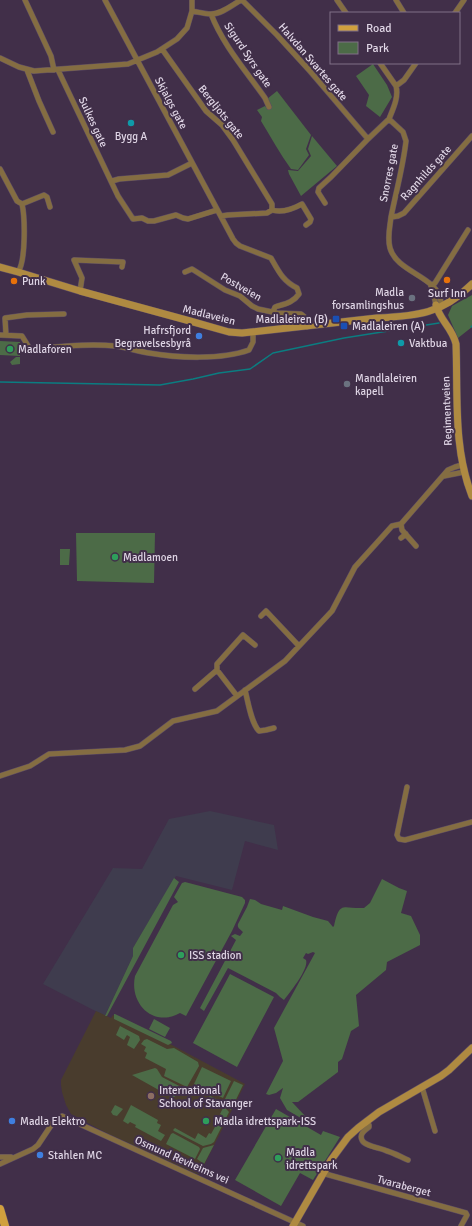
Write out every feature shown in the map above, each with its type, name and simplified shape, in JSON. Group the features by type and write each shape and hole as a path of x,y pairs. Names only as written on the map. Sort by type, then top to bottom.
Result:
{"main road":[{"name":"Madlaveien","path":"0,267 80,291 229,332 242,333 254,333 408,316 427,312 462,294 472,284"},
{"name":"Regimentveien","path":"439,306 439,315 453,334 456,344 459,448 463,469 472,496"},
{"path":"294,1224 322,1173 343,1142 366,1121 379,1112 449,1070 472,1048"},
{"path":"0,1202 1,1214 5,1226"}],"street":[{"name":"Sulkes gate","path":"25,0 56,70 112,181 118,196 133,219 142,218 148,221 154,221 176,215 186,219 217,210"},
{"name":"Skjalgs gate","path":"104,0 236,243 271,258 285,280 298,290 299,294 294,300 275,307 273,312"},
{"path":"0,58 27,70 56,70 128,64 162,49 177,39 187,28 192,11 192,0"},
{"path":"192,11 211,14 222,11 242,0"},
{"name":"Halvdan Svartes gate","path":"242,0 309,70 368,139"},
{"path":"338,0 345,12"},
{"path":"396,0 403,12"},
{"path":"456,12 464,0"},
{"name":"Sigurd Syrs gate","path":"211,14 226,42 265,98 269,107"},
{"name":"Bergljots gate","path":"162,49 206,112 222,125 233,140 272,204 272,210"},
{"path":"381,64 396,86 397,96 389,119"},
{"path":"396,86 404,80 415,64"},
{"path":"27,70 53,132"},
{"name":"Snorres gate","path":"325,203 318,192 319,188 389,119 403,132 406,141 389,232 389,240 393,254 401,264 438,292 440,296 439,306"},
{"name":"Ragnhilds gate","path":"392,217 404,213 472,136"},
{"path":"112,181 119,179 168,176 192,163"},
{"path":"0,169 17,201 22,204 24,214 23,258 21,268 18,272"},
{"path":"22,204 44,195 50,207"},
{"path":"221,216 264,214 272,210 280,211 302,204 311,219 306,225"},
{"path":"431,286 435,283 468,230"},
{"path":"80,291 82,278 74,260 123,262 122,267"},
{"name":"Postveien","path":"185,272 192,269 225,290 240,296 252,306 263,310 301,314 306,318 307,326"},
{"path":"64,314 27,315 5,318 3,335 22,336 30,349 97,345 117,346 150,354 185,357 217,356 241,353 249,350 253,342 254,333"},
{"path":"0,776 30,766 49,754 125,750 140,746 173,721 217,710 285,661 332,611 355,567 392,526 401,524 444,476 463,469"},
{"path":"401,524 402,530 416,546"},
{"path":"401,538 406,534"},
{"path":"261,616 266,611 299,646"},
{"path":"237,696 217,670 216,664 242,636 254,645"},
{"path":"195,689 217,670"},
{"path":"245,690 256,728 259,731 274,728"},
{"path":"407,787 397,835 399,839 405,840 472,822"},
{"path":"422,1087 435,1131"},
{"name":"Osmund Revheims vei","path":"12,1158 29,1152 38,1145 54,1121 62,1116 294,1224 303,1226"},
{"path":"366,1121 369,1127 362,1133 362,1141 368,1145 388,1151 408,1160"},
{"path":"0,1157 12,1158"},
{"path":"0,1164 12,1158"},
{"name":"Tvaraberget","path":"322,1173 466,1214 467,1215 462,1226"}],"shaded area":[{"path":"210,811 274,825 278,850 245,841 232,890 176,876 133,948 133,956 105,1016 43,984 113,868 142,869 169,819"},
{"name":"International School of Stavanger","path":"96,1011 111,1018 113,1015 245,1084 199,1175 110,1135 71,1114 66,1105 62,1092 61,1080"}],"green space":[{"path":"373,64 387,85 392,97 380,117 366,106 369,95 356,76"},
{"path":"277,91 311,135 306,149 309,155 298,170 291,169 261,121 262,117 257,110 265,106 269,110 272,107 267,99"},
{"path":"312,136 337,166 301,196 288,170 298,171 311,156 308,149"},
{"path":"472,295 472,327 458,338 448,315 452,306"},
{"name":"Madlaforen","path":"0,341 20,342 20,356 0,355"},
{"path":"16,357 20,357 20,364 12,365 10,362"},
{"name":"Madlamoen","path":"76,533 155,533 154,583 77,581"},
{"path":"60,549 70,549 69,565 60,565"},
{"path":"174,878 179,882 107,1016 105,1016 133,956 133,948"},
{"path":"382,879 407,891 401,913 411,916 420,935 420,945 387,962 386,970 356,995 359,1026 351,1031 342,1059 338,1062 338,1072 298,1102 292,1102 307,1118 306,1121 287,1110 280,1098 283,1088 276,1093 269,1095 266,1094 283,1061 274,1028 315,953 306,953 303,958 306,960 305,969 284,1000 276,993 228,968 204,1011 200,1008 236,940 231,936 235,934 240,936 243,932 238,927 238,924 250,899 282,910 283,906 328,921 333,927 340,909 346,907 364,908 370,903"},
{"path":"185,882 242,897 245,900 245,903 232,931 186,1016 180,1013 170,1017 161,1017 146,1011 140,1004 136,996 134,986 135,976 173,905 178,902 174,897 182,883"},
{"path":"230,974 274,997 237,1067 193,1043"},
{"path":"114,1014 171,1041 172,1043 168,1045 114,1019"},
{"path":"154,1019 170,1028 165,1037 149,1029"},
{"path":"120,1026 139,1036 140,1040 134,1049 127,1045 130,1037 127,1035 124,1040 116,1035"},
{"path":"147,1039 167,1049 174,1048 198,1062 199,1066 187,1087 164,1076 166,1069 145,1058 147,1053 144,1051 146,1047 141,1044"},
{"path":"202,1067 231,1081 223,1098 194,1084"},
{"path":"155,1068 162,1077 185,1090 177,1088 175,1092 178,1094 173,1098 132,1075"},
{"path":"234,1081 243,1085 231,1110 223,1103"},
{"path":"210,1096 218,1100 229,1112 214,1142 203,1146 173,1130 175,1128 195,1139 198,1133 206,1138 209,1133 211,1134 215,1127 213,1125 215,1122 217,1123 222,1115 220,1114 223,1108 207,1100"},
{"path":"115,1105 123,1109 117,1116 113,1115 111,1112"},
{"path":"131,1105 158,1120 157,1123 161,1125 158,1131 165,1135 161,1141 135,1127 136,1125 130,1122 128,1124 123,1121"},
{"name":"Madla idrettspark","path":"276,1109 321,1135 323,1131 340,1137 313,1180 300,1173 281,1206 235,1180"},
{"path":"173,1133 199,1147 200,1149 195,1159 166,1144"},
{"path":"214,1145 204,1164 197,1159 203,1148"}],"waterway":[{"path":"0,382 160,385 219,373 250,369 273,353 344,338 439,323"}],"place":[{"name":"Bygg A","path":"131,123"},
{"name":"Surf Inn","path":"447,280"},
{"name":"Punk","path":"14,281"},
{"name":"Madla forsamlingshus","path":"412,298"},
{"name":"Madlaleiren (B)","path":"336,319"},
{"name":"Madlaleiren (A)","path":"344,326"},
{"name":"Hafrsfjord Begravelsesbyrå","path":"199,336"},
{"name":"Vaktbua","path":"401,343"},
{"name":"Madlaforen","path":"10,349"},
{"name":"Mandlaleiren kapell","path":"347,384"},
{"name":"Madlamoen","path":"115,557"},
{"name":"ISS stadion","path":"181,955"},
{"name":"International School of Stavanger","path":"151,1096"},
{"name":"Madla Elektro","path":"12,1121"},
{"name":"Madla idrettspark-ISS","path":"206,1121"},
{"name":"Stahlen MC","path":"40,1155"},
{"name":"Madla idrettspark","path":"278,1158"}]}
